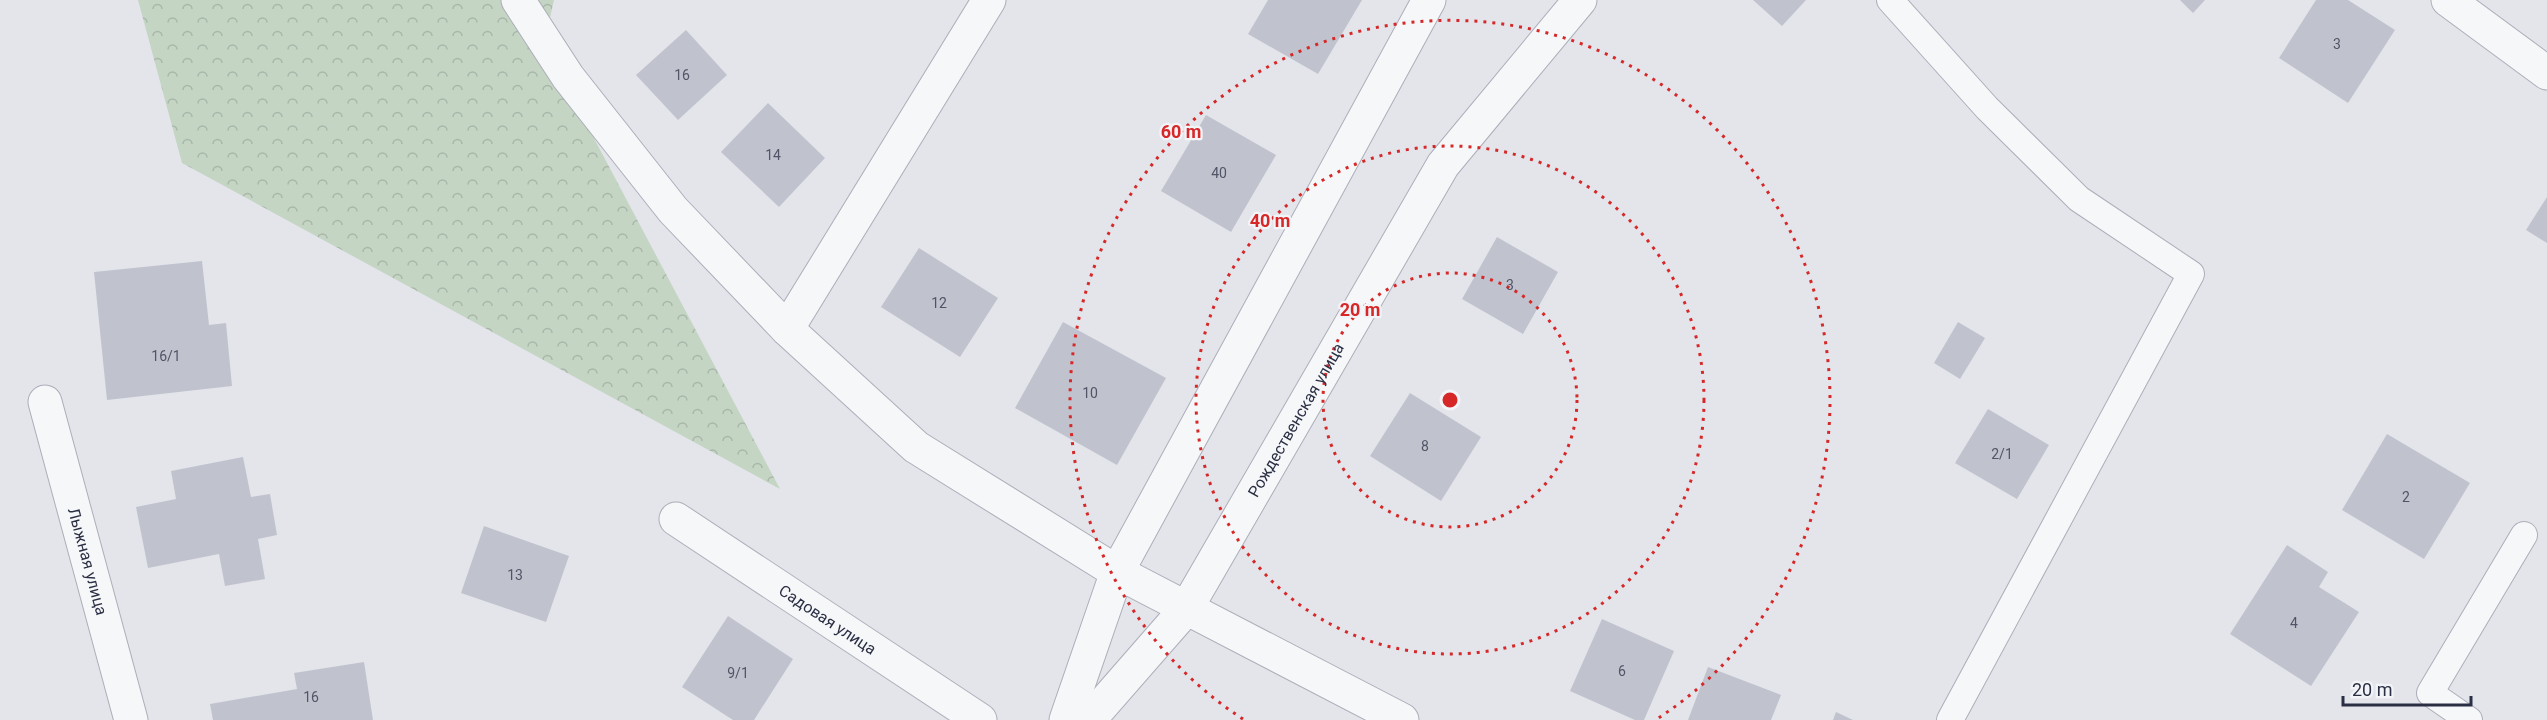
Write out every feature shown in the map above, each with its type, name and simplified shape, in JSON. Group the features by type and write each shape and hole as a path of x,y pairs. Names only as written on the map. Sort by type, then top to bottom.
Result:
{"street":[{"path":"518,0 568,77 673,210 787,329 916,447 1117,572 1402,720"},
{"path":"787,329 989,0"},
{"path":"1066,720 1117,572 1429,0"},
{"name":"Рождественская улица","path":"1089,720 1186,609 1443,165 1580,0"},
{"path":"2448,0 2547,73"},
{"name":"Лыжная улица","path":"45,402 131,720"},
{"name":"Садовая улица","path":"676,519 980,720"}],"lane":[{"path":"1890,0 1987,108 2079,200 2191,274 1950,720"},
{"path":"2469,720 2430,693 2524,535"}],"green space":[{"path":"138,0 554,0 544,44 780,489 182,163"}],"building":[{"path":"1268,0 1362,0 1318,74 1248,34"},
{"path":"1753,0 1806,0 1782,26"},
{"path":"2180,0 2205,0 2193,13"},
{"path":"2316,0 2348,0 2395,30 2348,103 2279,58"},
{"path":"686,30 727,75 678,120 636,75"},
{"path":"768,103 825,158 779,207 721,152"},
{"path":"1206,115 1276,155 1231,232 1161,191"},
{"path":"2547,197 2547,243 2526,230"},
{"path":"1497,237 1558,272 1523,334 1462,299"},
{"path":"919,248 998,298 960,357 881,307"},
{"path":"202,261 209,325 226,323 232,386 107,400 94,272"},
{"path":"1063,322 1166,378 1117,465 1015,408"},
{"path":"1958,322 1985,338 1960,379 1934,363"},
{"path":"1410,393 1481,437 1441,501 1370,456"},
{"path":"1988,409 2049,445 2017,499 1955,463"},
{"path":"2387,434 2470,483 2424,559 2342,510"},
{"path":"243,457 251,497 270,494 277,535 258,539 265,579 225,586 219,554 148,568 136,507 176,499 171,471"},
{"path":"484,526 569,556 546,622 461,593"},
{"path":"2287,545 2328,572 2319,587 2359,612 2311,686 2230,634"},
{"path":"728,616 793,659 754,720 733,720 682,687"},
{"path":"1602,619 1674,651 1644,720 1635,720 1570,691"},
{"path":"364,662 373,720 213,720 210,704 297,689 294,673"},
{"path":"1708,667 1781,695 1771,720 1688,720"},
{"path":"1836,712 1853,720 1833,720"}]}
